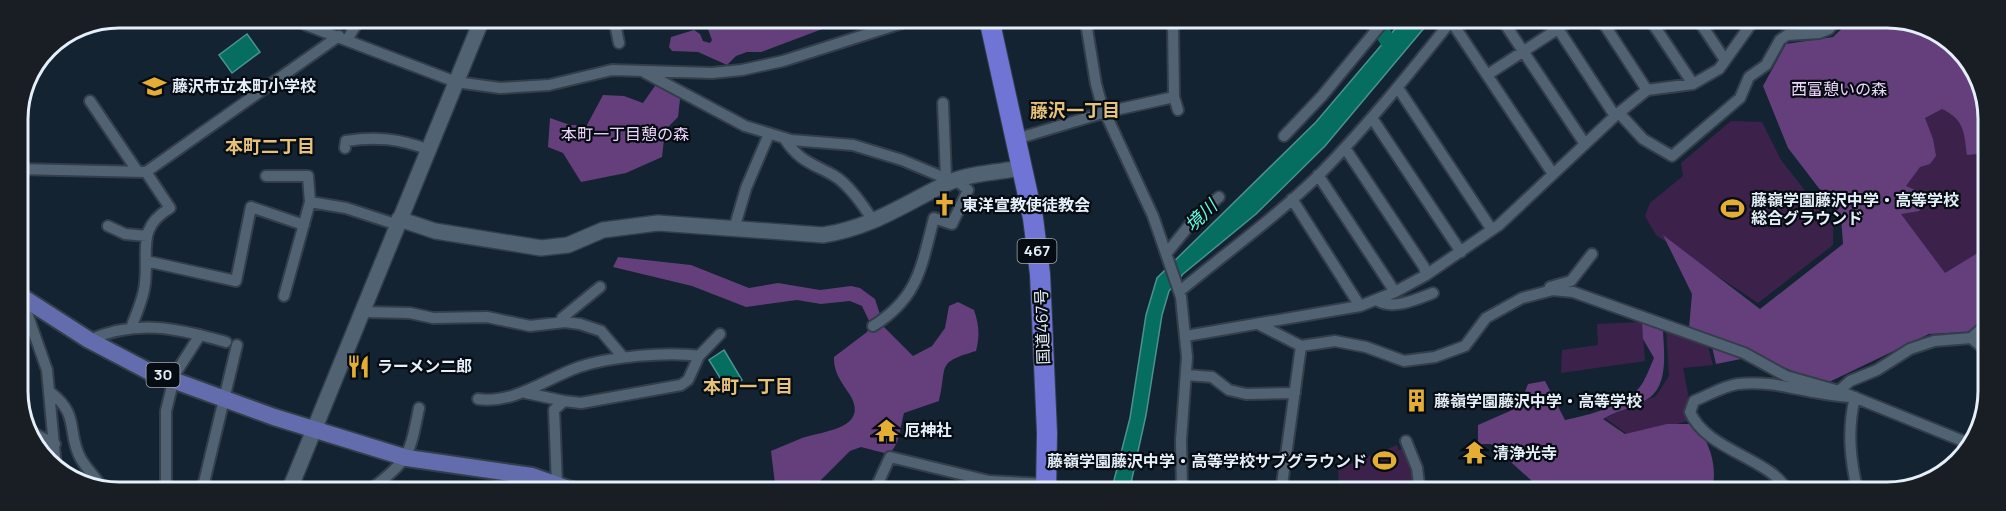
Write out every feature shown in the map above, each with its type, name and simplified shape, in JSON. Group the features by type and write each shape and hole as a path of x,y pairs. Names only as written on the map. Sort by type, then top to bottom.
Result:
{"highway":[{"name":"国道467号","path":"991,28 1033,218 1040,274 1046,482"}],"main road":[{"name":"30","path":"28,300 89,340 148,371 175,375 223,397 315,430 407,458 532,476 549,482"}],"street":[{"path":"315,28 456,82 500,88 549,85 612,70 712,73 742,70 783,62 887,28"},
{"path":"29,169 142,172 343,38 353,28"},
{"path":"293,482 478,28"},
{"path":"616,28 619,43"},
{"path":"1087,28 1096,84 1106,112 1153,216 1179,287 1186,336 1187,375 1180,440 1182,482"},
{"path":"1173,28 1174,97 1178,110"},
{"path":"1284,136 1322,96 1379,28"},
{"path":"1179,287 1292,200 1318,175 1372,118 1445,28"},
{"path":"1456,28 1553,174"},
{"path":"1508,28 1585,144"},
{"path":"1487,75 1523,52 1552,28"},
{"path":"1558,28 1617,115 1643,139 1672,156 1740,98 1749,77 1766,65 1780,40 1787,35 1819,33 1830,28"},
{"path":"1607,28 1647,90"},
{"path":"1656,28 1693,84"},
{"path":"1704,28 1725,60"},
{"path":"1186,336 1360,306 1378,301 1426,275 1492,230 1647,90 1693,84 1719,69 1745,28"},
{"path":"642,71 745,126 784,138 853,146 902,160 951,180 968,190 952,225 934,218 913,289 900,305 873,326"},
{"path":"1398,88 1492,230"},
{"path":"1016,139 1106,112 1174,97"},
{"path":"90,101 170,208 153,219 147,236 145,284 131,328"},
{"path":"943,103 951,180"},
{"path":"1372,118 1461,252"},
{"path":"734,229 746,188 769,134"},
{"path":"345,148 346,141 382,138 397,139 427,149"},
{"path":"784,138 809,165 835,176 863,206 874,222"},
{"path":"1345,148 1424,267 1426,275"},
{"path":"310,202 346,208 435,231 541,248 568,245 603,230 658,223 823,235 846,231 874,222 951,180 1022,168"},
{"path":"1318,175 1395,292"},
{"path":"266,176 308,176 310,202 285,296"},
{"path":"1167,256 1196,217 1219,197"},
{"path":"1292,200 1360,306"},
{"path":"146,261 236,281 251,207 304,225"},
{"path":"108,225 125,234 147,236"},
{"path":"1549,291 1551,286 1571,281 1592,254"},
{"path":"565,322 562,318 600,287"},
{"path":"1258,324 1302,346 1335,341 1366,347 1404,360 1435,357 1465,346 1486,318 1503,306 1549,291 1573,291 1744,353 1786,376 1839,391 1962,442"},
{"path":"1378,301 1387,305 1409,302 1433,293"},
{"path":"364,312 410,313 433,318 487,317 530,326 565,322 601,331 624,357"},
{"path":"28,314 38,337 47,370 56,456"},
{"path":"89,340 131,328 154,326 226,342"},
{"path":"1839,391 1850,381 1877,370 1910,349 1934,341 1971,338 1978,332"},
{"path":"526,393 581,403 681,385 688,380 699,356 720,334"},
{"path":"166,482 166,411 175,375 200,335"},
{"path":"1971,338 1978,344"},
{"path":"204,482 237,345"},
{"path":"1282,482 1302,346"},
{"path":"478,399 488,400 526,393 578,368 624,357 699,356"},
{"path":"1187,375 1212,377 1229,390 1246,394 1295,393"},
{"path":"1782,482 1780,477 1740,457 1694,421 1690,412 1691,404 1737,384 1790,387 1834,397 1855,397"},
{"path":"50,392 64,403 74,426 81,459 96,479"},
{"path":"1855,397 1850,419 1849,442 1856,482"},
{"path":"557,482 554,411 564,401"},
{"path":"379,482 407,458 412,447 419,408"},
{"path":"41,437 55,444"},
{"path":"1407,441 1417,468 1419,482"},
{"path":"879,482 890,457 997,482"}],"shaded area":[{"path":"1396,28 1424,28 1325,146 1256,214 1183,274 1169,291 1162,315 1146,415 1131,482 1114,482 1130,418 1146,315 1157,278 1316,122"},
{"path":"247,34 260,52 232,73 219,55"},
{"path":"1944,108 1972,132 1978,144 1978,314 1970,327 1876,174 1914,121"},
{"name":"藤嶺学園藤沢中学・高等学校 総合グラウンド","path":"1731,121 1762,122 1781,160 1833,226 1833,245 1758,303 1656,235 1645,216 1650,203 1683,176 1681,163"},
{"path":"1642,322 1645,361 1561,373 1562,350 1598,345 1597,324"},
{"path":"1666,328 1708,346 1713,365 1683,368 1688,393 1687,421 1631,437 1605,418 1656,396 1669,376"},
{"path":"724,350 742,380 727,389 709,360"},
{"name":"藤嶺学園藤沢中学・高等学校サブグラウンド","path":"1397,445 1399,450 1406,447 1415,482 1339,482 1338,469"}],"green space":[{"path":"708,28 825,28 761,52 747,52 736,56 727,65 698,52 672,51 669,47 671,37 694,30 700,34 703,41 710,43 712,40"},
{"name":"西富憩いの森","path":"1843,28 1887,28 1916,33 1937,44 1951,55 1971,85 1978,119 1978,153 1967,155 1962,128 1950,113 1942,109 1925,118 1933,139 1936,156 1930,164 1920,167 1906,186 1922,193 1923,206 1919,211 1901,214 1945,273 1978,253 1978,324 1968,332 1929,334 1825,384 1756,356 1716,364 1712,347 1689,328 1692,294 1663,235 1760,309 1843,244 1841,217 1788,148 1763,86 1786,44 1833,37"},
{"name":"本町一丁目憩の森","path":"657,83 681,91 678,117 665,130 662,157 626,173 581,182 563,153 548,147 550,118 570,125 587,125 603,95 624,96 643,103"},
{"path":"618,257 691,265 749,288 778,283 820,290 851,286 860,288 875,299 884,327 913,356 932,346 945,328 949,306 958,302 974,310 978,330 976,351 954,359 945,367 939,401 904,413 897,441 888,454 861,447 850,451 819,482 775,482 771,451 802,438 841,427 854,415 854,406 841,382 834,357 867,332 871,325 862,306 850,301 821,304 797,300 746,307 692,286 613,267"},
{"path":"1642,322 1663,331 1664,369 1658,387 1646,400 1603,419 1625,434 1667,424 1694,424 1705,438 1712,456 1713,482 1533,482 1491,444 1478,444 1478,425 1519,407 1528,384 1545,381 1565,420 1604,409 1632,395 1643,382 1654,358 1643,339"}],"waterway":[{"path":"1379,28 1393,48"}],"place":[{"name":"藤沢市立本町小学校","path":"154,86"},
{"name":"東洋宣教使徒教会","path":"944,205"},
{"name":"藤嶺学園藤沢中学・高等学校 総合グラウンド","path":"1733,209"},
{"name":"ラーメン二郎","path":"359,366"},
{"name":"藤嶺学園藤沢中学・高等学校","path":"1416,401"},
{"name":"厄神社","path":"886,430"},
{"name":"清浄光寺","path":"1475,453"},
{"name":"藤嶺学園藤沢中学・高等学校サブグラウンド","path":"1385,461"}],"district":[{"name":"藤沢一丁目","path":"1075,111"},
{"name":"本町二丁目","path":"270,147"},
{"name":"本町一丁目","path":"748,387"}],"water label":[{"name":"境川","path":"1201,216"}]}
